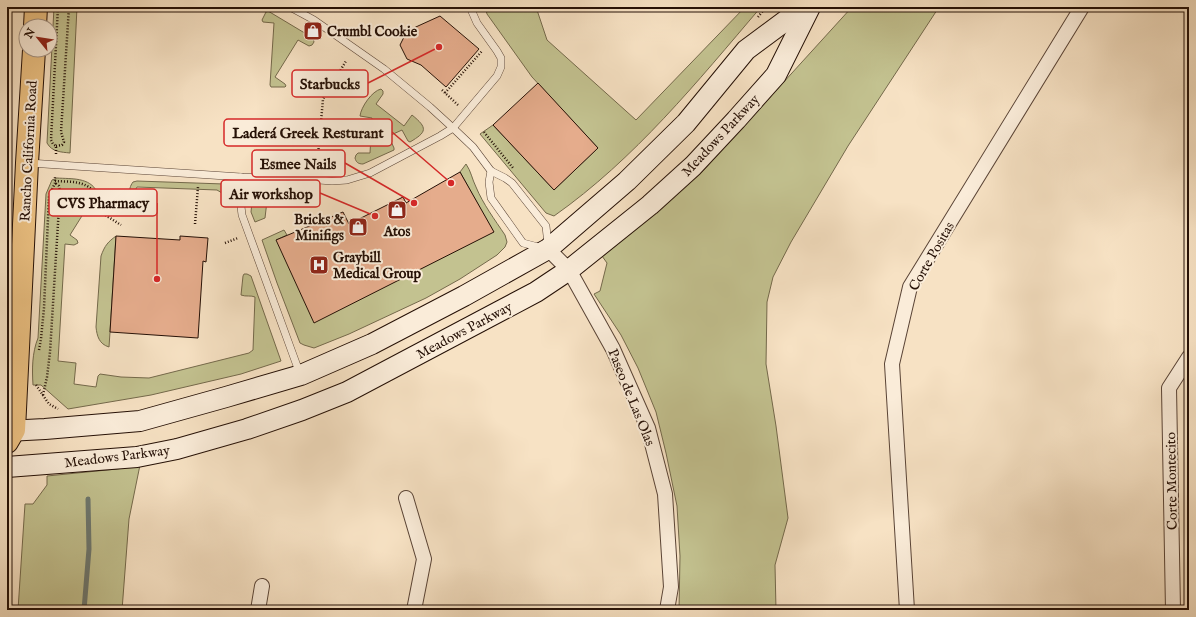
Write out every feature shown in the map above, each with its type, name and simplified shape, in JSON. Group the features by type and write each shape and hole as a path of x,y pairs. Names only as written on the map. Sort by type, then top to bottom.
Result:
{"main road":[{"path":"35,18 36,7"},
{"path":"9,434 45,429 140,421 300,375 372,344 464,296 548,249 627,181 686,123 746,50 804,7"},
{"name":"Meadows Parkway","path":"7,467 69,463 137,456 177,449 246,429 302,410 347,392 536,292 569,270 650,204 693,166 776,74 810,7"},
{"name":"Rancho California Road","path":"9,434 34,58"}],"street":[{"name":"Corte Positas","path":"907,610 892,364 910,287 1082,7"},
{"name":"Paseo de Las Olas","path":"548,249 569,270 613,349 648,428 665,494 671,587 667,610"},
{"name":"Corte Montecito","path":"1173,610 1170,388 1189,357"},
{"path":"406,498 424,559 414,610"},
{"path":"258,610 262,586"}],"lane":[{"path":"290,7 314,20 367,57 430,107 453,128 473,147 491,172 512,183 546,226 548,249 523,243 491,198 489,182 491,172"},
{"path":"27,163 241,177 332,181 347,180 370,173 430,143 453,128 497,76 501,67 501,58 497,50 477,23 470,7"},
{"path":"241,177 240,198 242,215 300,375"}],"path":[{"path":"58,7 51,140 56,146 62,146 64,142 61,132 68,7"},
{"path":"754,22 766,7"},
{"path":"445,93 491,42"},
{"path":"317,167 323,99 346,61"},
{"path":"38,355 44,308 50,196 55,182 56,146"},
{"path":"55,182 83,183 89,186 96,197 97,202 94,208 121,225"},
{"path":"43,395 50,352 60,191 59,186 55,182"},
{"path":"195,224 198,187"},
{"path":"36,380 36,385 49,404"}],"shaded area":[{"path":"54,7 77,7 70,153 54,150 47,143 51,58 58,58 58,18 53,18"},
{"path":"485,7 536,7 547,40 636,120 745,7 761,7 689,91 638,145 584,194 554,216 546,213 480,134 493,125 554,190 598,148 532,77 487,14"},
{"path":"852,7 939,7 848,146 791,242 773,277 767,302 766,364 788,518 775,565 776,610 679,610 680,556 677,506 666,453 656,412 638,368 621,335 594,294 600,291 607,263 602,256 701,173"},
{"path":"268,11 313,38 314,42 309,46 298,40 275,77 285,84 285,87 271,87 270,85 274,23 263,22 262,20"},
{"path":"381,89 383,94 376,104 404,126 412,115 421,123 423,130 420,135 410,142 402,130 391,135 389,137 394,150 360,164 355,159 356,155 358,153 370,153 372,118 360,116 361,112 371,96"},
{"path":"466,164 482,200 505,235 507,242 505,247 497,255 460,279 426,298 349,334 314,348 300,343 262,240 284,230 287,235 276,240 493,232 460,172"},
{"path":"57,178 85,181 94,187 100,198 100,204 93,215 85,211 70,235 77,240 78,243 74,245 65,244 58,361 76,363 74,384 96,387 98,376 100,374 121,377 149,378 249,353 253,350 255,297 241,295 244,274 251,276 281,361 241,374 151,395 68,409 41,385 33,385 33,361 38,338 46,194 52,180"},
{"path":"133,182 224,184 228,187 230,198 226,204 222,200 222,193 217,190 137,187 132,196 130,195 130,187"},
{"path":"274,189 280,194 280,201 267,201 265,218 255,222 251,212 252,202 256,195 262,191"},
{"path":"116,236 109,347 103,344 99,339 96,327 101,256 107,244"},
{"path":"140,465 129,519 122,610 18,610 25,504 33,504 47,485 47,476 117,469"}],"building":[{"path":"440,16 479,49 446,87 421,65 407,59 400,45 407,31"},
{"path":"538,83 598,148 554,190 493,125"},
{"path":"460,172 494,232 314,323 276,240 343,212 349,224 403,197 406,203"},
{"path":"116,236 180,240 180,236 208,238 206,262 203,261 198,338 110,332"}],"waterway":[{"path":"84,610 89,549 88,499"}],"place":[{"name":"Crumbl Cookie","path":"313,31"},
{"name":"Starbucks","path":"439,47"},
{"name":"Laderá Greek Resturant","path":"451,183"},
{"name":"Esmee Nails","path":"414,203"},
{"name":"Atos","path":"397,210"},
{"name":"Air workshop","path":"375,216"},
{"name":"Bricks & Minifigs","path":"358,227"},
{"name":"Graybill Medical Group","path":"319,265"},
{"name":"CVS Pharmacy","path":"157,279"}]}
